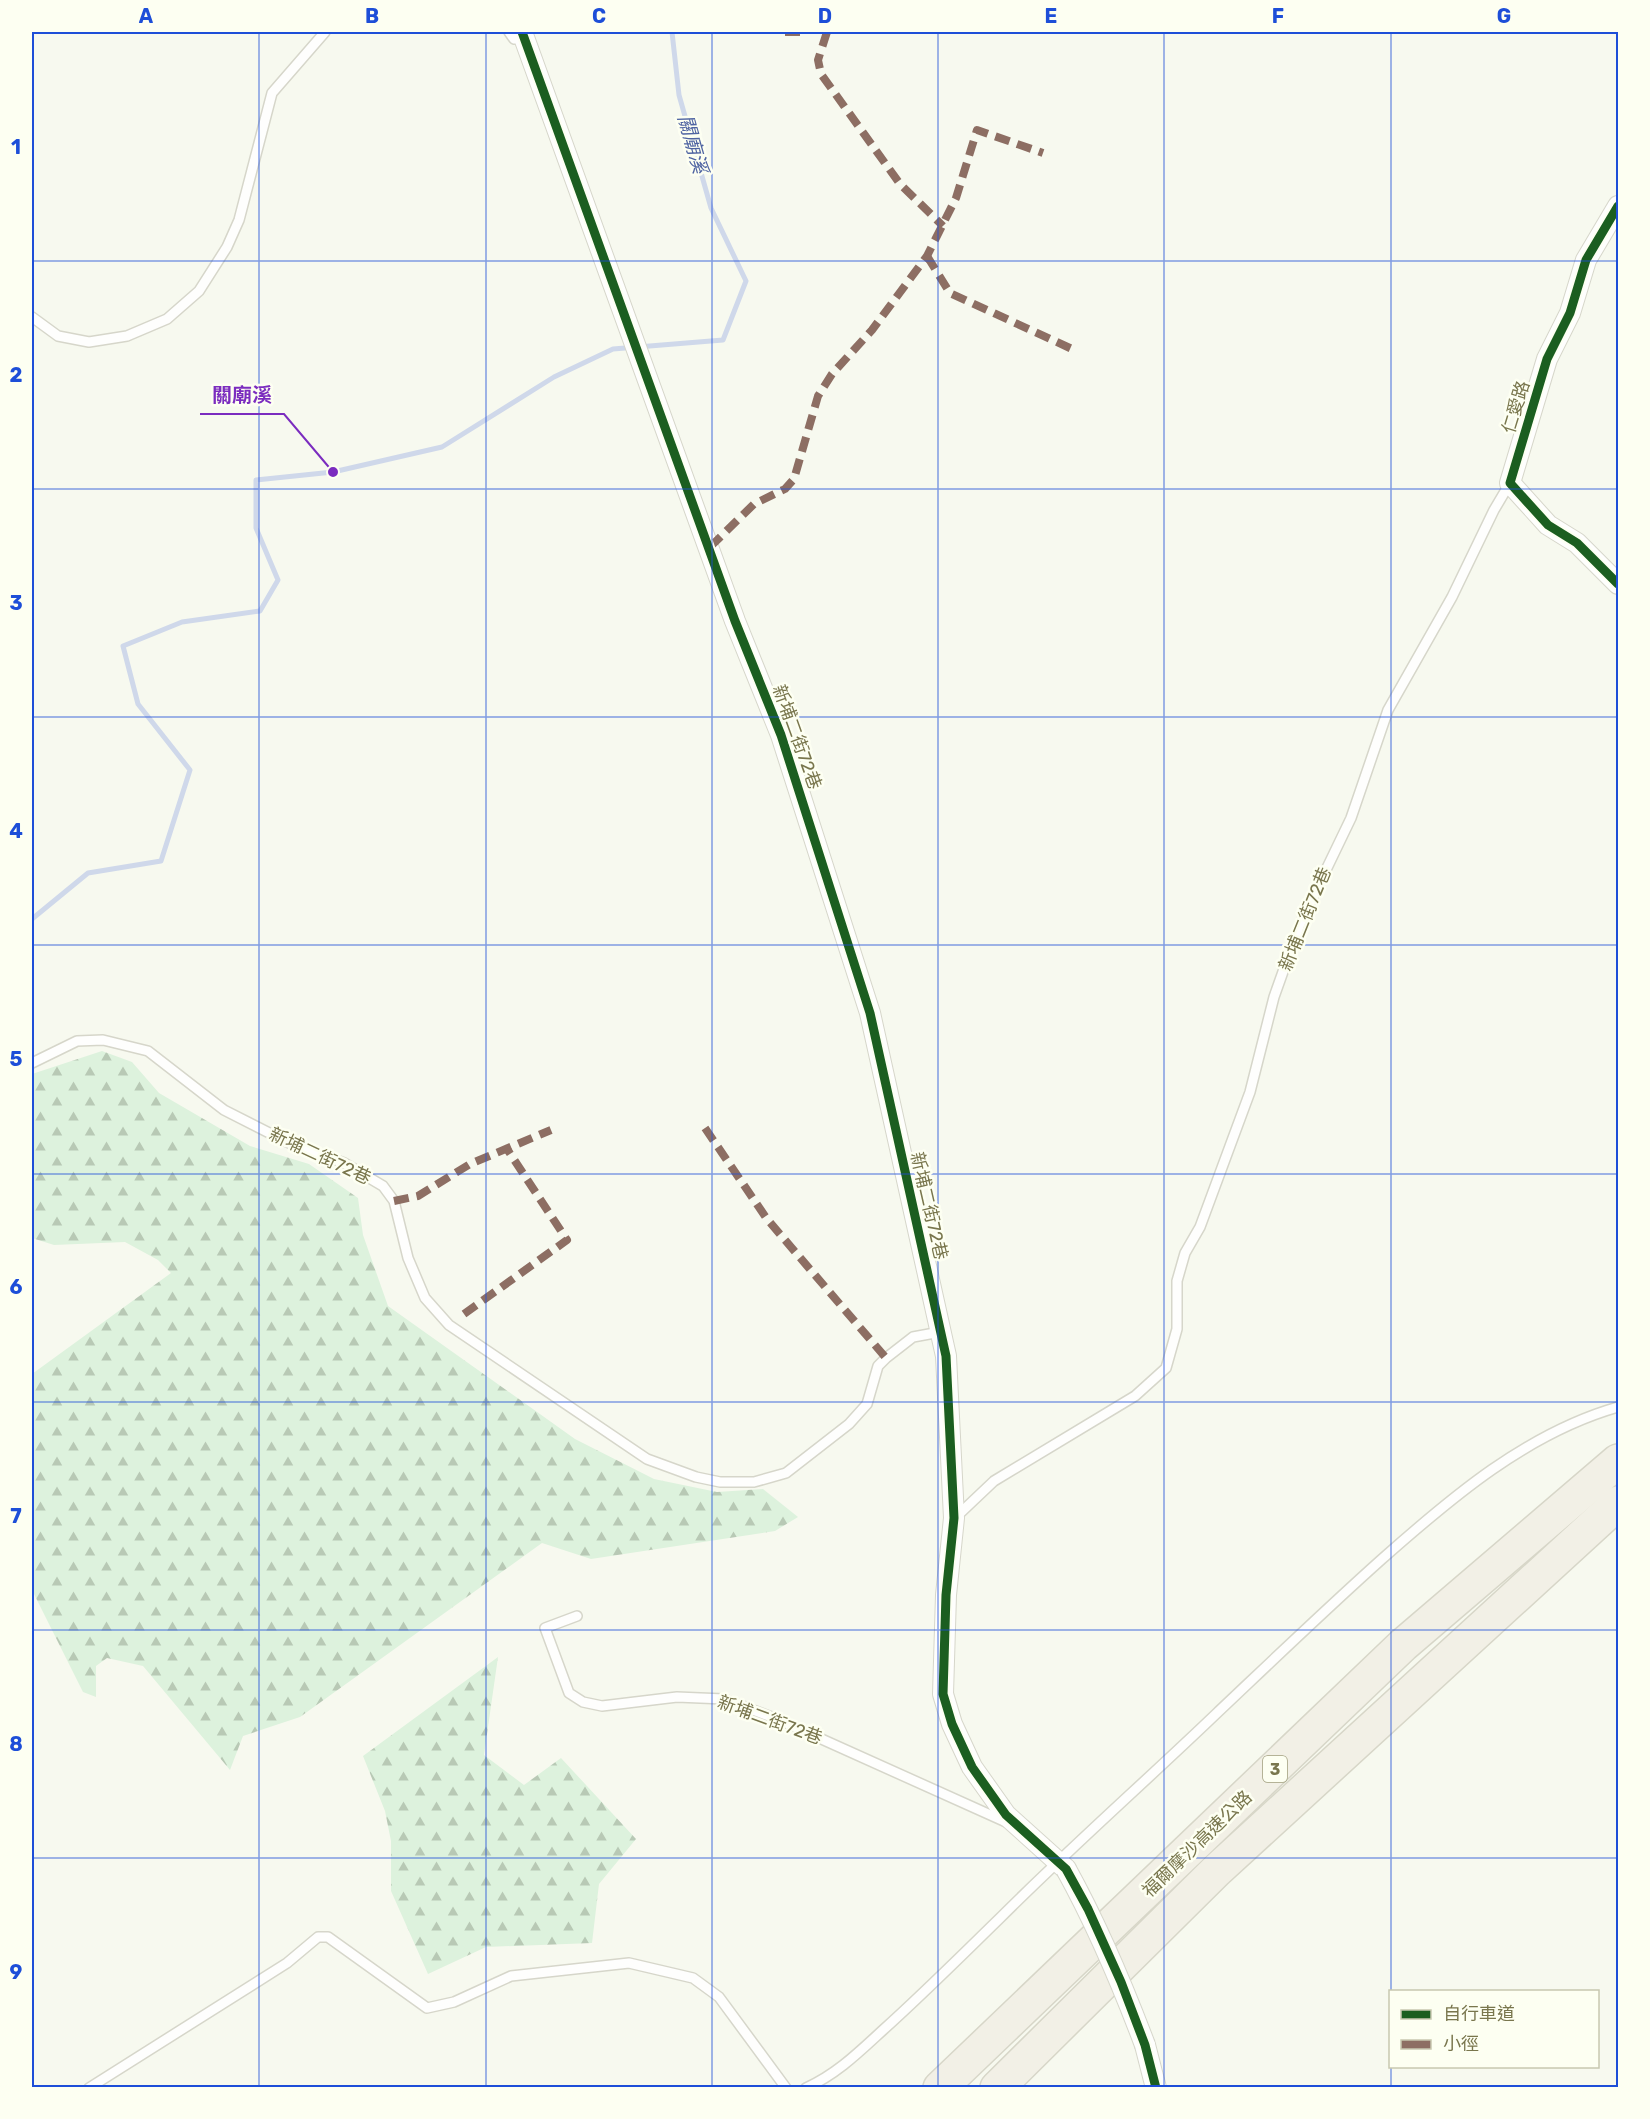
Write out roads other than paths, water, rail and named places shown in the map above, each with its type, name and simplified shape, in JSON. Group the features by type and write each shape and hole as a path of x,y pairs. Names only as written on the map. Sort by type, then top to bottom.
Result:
{"highway":[{"name":"福爾摩沙高速公路","path":"940,2088 1403,1645 1618,1461"},
{"name":"福爾摩沙高速公路","path":"997,2088 1216,1870 1618,1503"}],"street":[{"name":"新埔二街72巷","path":"515,34 706,535 735,621 781,735 870,1013 946,1356 954,1518 946,1595 943,1694 952,1724 972,1767 1006,1815 1062,1864 1088,1909 1121,1982 1145,2044 1156,2088"},
{"name":"仁愛路","path":"1510,483 1547,359 1570,313 1586,260 1618,206"},
{"path":"1510,483 1548,525 1577,543 1618,584"}],"lane":[{"path":"32,316 58,336 89,342 127,336 167,318 199,291 227,247 239,220 272,93 325,32"},
{"name":"新埔二街72巷","path":"954,1518 994,1480 1135,1396 1166,1368 1177,1329 1176,1281 1185,1253 1200,1227 1250,1092 1274,997 1300,924 1351,818 1388,710 1452,597 1494,510 1510,483"},
{"name":"新埔二街72巷","path":"32,1063 77,1041 104,1040 148,1051 224,1110 291,1144 344,1163 383,1186 394,1201 408,1258 425,1298 450,1326 647,1459 696,1477 720,1482 754,1482 786,1473 849,1424 867,1404 878,1366 886,1358 913,1337 940,1332"},
{"path":"806,2088 842,2068 920,1997 1062,1864 1327,1608 1410,1535 1480,1478 1550,1433 1586,1416 1618,1407"},
{"name":"新埔二街72巷","path":"577,1616 545,1628 569,1693 583,1702 602,1706 677,1697 724,1699 777,1719 1024,1831"},
{"path":"89,2088 287,1963 318,1937 328,1937 427,2008 454,2002 511,1976 630,1963 693,1978 719,1997 786,2088"}],"waterway":[{"name":"關廟溪","path":"32,919 88,873 161,861 190,770 138,704 123,646 182,622 260,611 278,580 256,528 256,480 333,472 442,447 554,377 613,349 723,340 746,281 711,208 679,95 672,32"}],"place":[{"name":"關廟溪","path":"333,472"}]}
